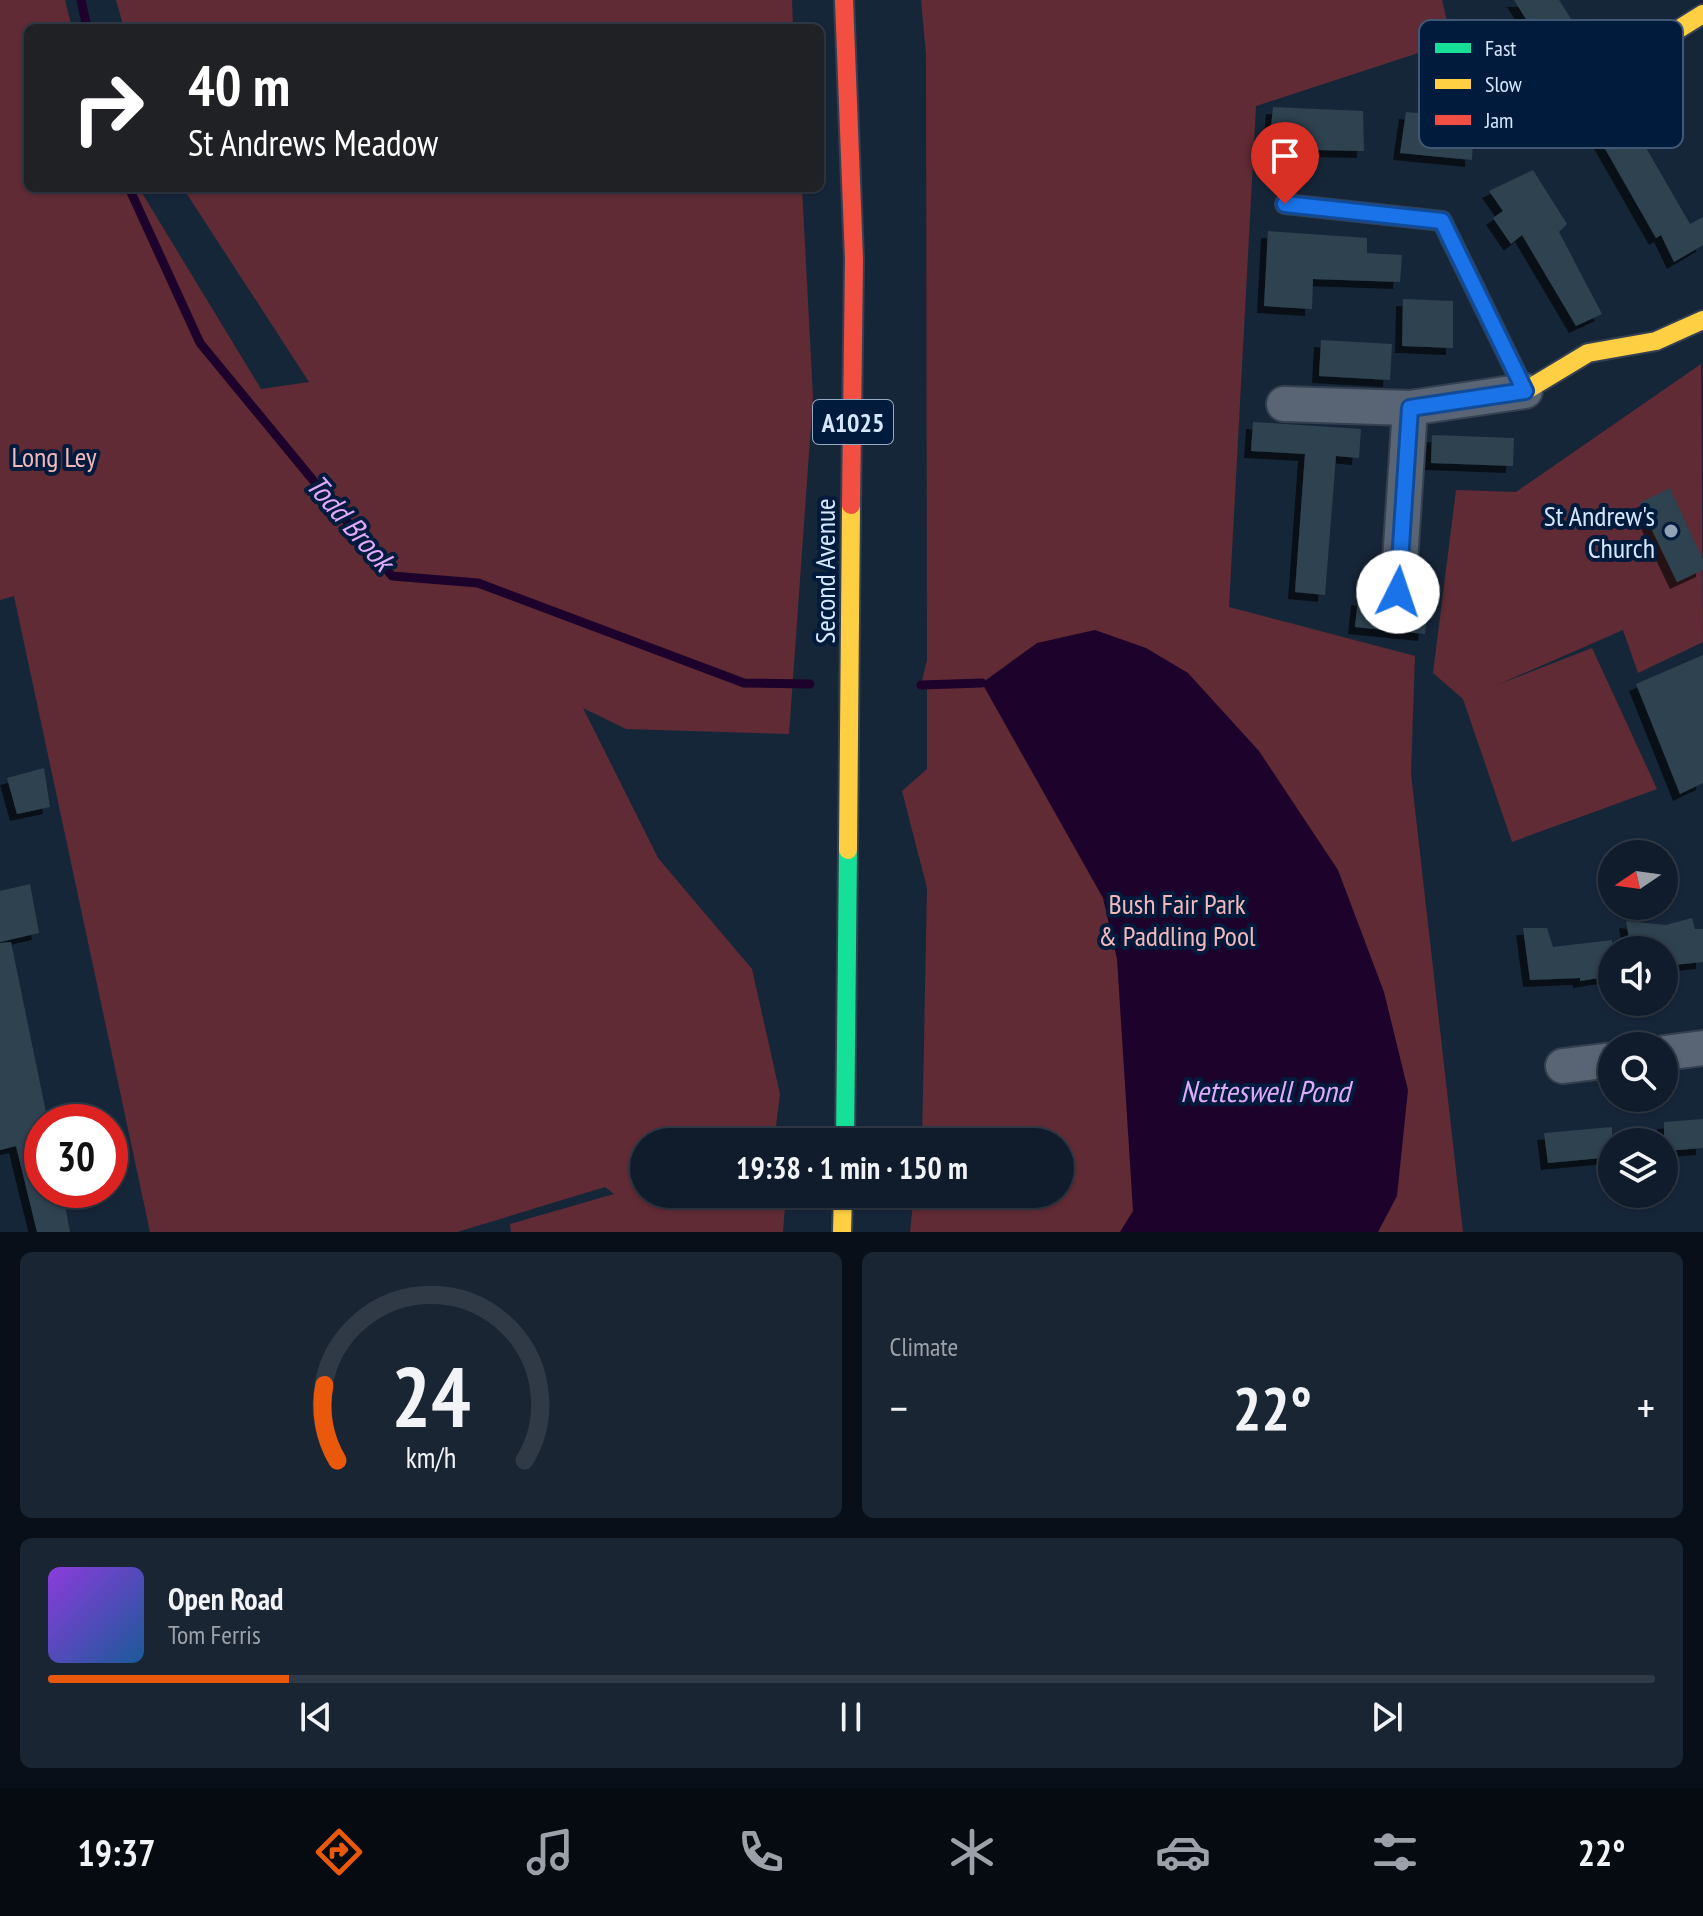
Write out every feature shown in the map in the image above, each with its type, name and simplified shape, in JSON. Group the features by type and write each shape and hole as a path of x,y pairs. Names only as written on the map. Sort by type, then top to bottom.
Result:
{"main road":[{"name":"Second Avenue","path":"844,0 854,259 845,1128"},
{"path":"1683,26 1703,14"},
{"path":"1285,204 1442,221 1525,391 1588,353 1656,341 1703,320"},
{"path":"842,1232 843,1208"}],"street":[{"path":"1284,404 1410,408 1525,391"},
{"path":"1398,592 1410,408"},
{"path":"1678,1051 1703,1048"},
{"path":"1563,1066 1598,1062"}],"green space":[{"name":"Long Ley","path":"0,0 65,0 71,24 24,24 24,192 141,192 261,389 309,382 186,192 802,192 813,397 789,734 626,729 583,708 658,858 752,969 780,1094 776,1128 630,1128 630,1208 785,1208 783,1232 511,1232 510,1224 614,1194 605,1187 457,1232 150,1232 128,1129 128,1104 123,1104 14,596 0,600"},
{"path":"116,0 792,0 793,24 123,24"},
{"name":"Bush Fair Park & Paddling Pool","path":"921,0 1442,0 1447,20 1419,20 1419,53 1256,106 1229,607 1415,656 1411,774 1463,1232 910,1232 913,1208 1074,1208 1074,1128 922,1128 927,888 902,791 927,769 927,687 921,685 927,660 926,54"},
{"path":"1701,364 1703,642 1638,673 1623,630 1497,685 1592,648 1657,789 1512,842 1463,699 1433,673 1456,490 1516,492"}],"water":[{"name":"Netteswell Pond","path":"1095,630 1146,648 1188,673 1259,751 1338,870 1384,992 1408,1090 1397,1196 1378,1232 1120,1232 1133,1211 1117,959 1103,898 982,683 1037,643"}],"building":[{"path":"1514,0 1559,0 1572,20 1526,20"},
{"path":"1273,107 1363,111 1364,151 1269,149"},
{"path":"1406,112 1419,113 1419,148 1473,148 1472,160 1400,153"},
{"path":"1605,148 1646,148 1690,224 1703,217 1703,245 1674,262 1661,235 1656,238"},
{"path":"1533,170 1567,224 1559,232 1602,314 1576,326 1522,235 1511,244 1493,218 1503,211 1489,191"},
{"path":"1268,231 1367,238 1367,253 1402,255 1400,282 1313,279 1312,309 1264,306"},
{"path":"1403,299 1453,301 1453,348 1402,346"},
{"path":"1321,340 1392,344 1390,380 1319,376"},
{"path":"1253,422 1361,429 1359,458 1336,456 1325,595 1295,592 1305,454 1251,451"},
{"path":"1432,435 1514,438 1513,466 1431,463"},
{"name":"St Andrew's Church","path":"1670,488 1703,560 1703,570 1677,582 1639,503"},
{"path":"1358,598 1380,601 1396,612 1414,604 1428,605 1425,634 1355,627"},
{"path":"1703,655 1703,783 1680,794 1636,684"},
{"path":"44,768 50,807 17,814 7,778"},
{"path":"30,884 39,933 0,942 0,891"},
{"path":"1692,918 1695,929 1703,929 1703,962 1678,965 1678,936 1629,936 1626,921 1666,925"},
{"path":"1523,928 1547,928 1553,947 1598,942 1598,978 1530,980"},
{"path":"11,942 44,1104 24,1104 24,1179 16,1146 0,1150 0,943"},
{"path":"1703,1119 1703,1148 1678,1150 1678,1128 1664,1128 1664,1122"},
{"path":"1598,1128 1598,1158 1548,1163 1544,1133"},
{"path":"31,1208 65,1208 70,1232 37,1232"}],"waterway":[{"name":"Todd Brook","path":"81,0 86,24"},
{"name":"Todd Brook","path":"131,192 200,343 392,576 478,583 744,683 810,684"},
{"name":"Todd Brook","path":"921,685 982,683"}],"traffic: fast":[{"path":"845,1128 848,850"}],"traffic: slow":[{"path":"1683,26 1703,14"},
{"path":"1285,204 1442,221 1525,391 1588,353 1656,341 1703,320"},
{"path":"848,850 851,505"},
{"path":"842,1232 843,1208"}],"traffic: jam":[{"path":"844,0 854,259 851,505"}],"place":[{"name":"St Andrew's Church","path":"1671,531"}],"route":[{"path":"1285,204 1442,221 1525,391 1410,408 1398,592"}]}
